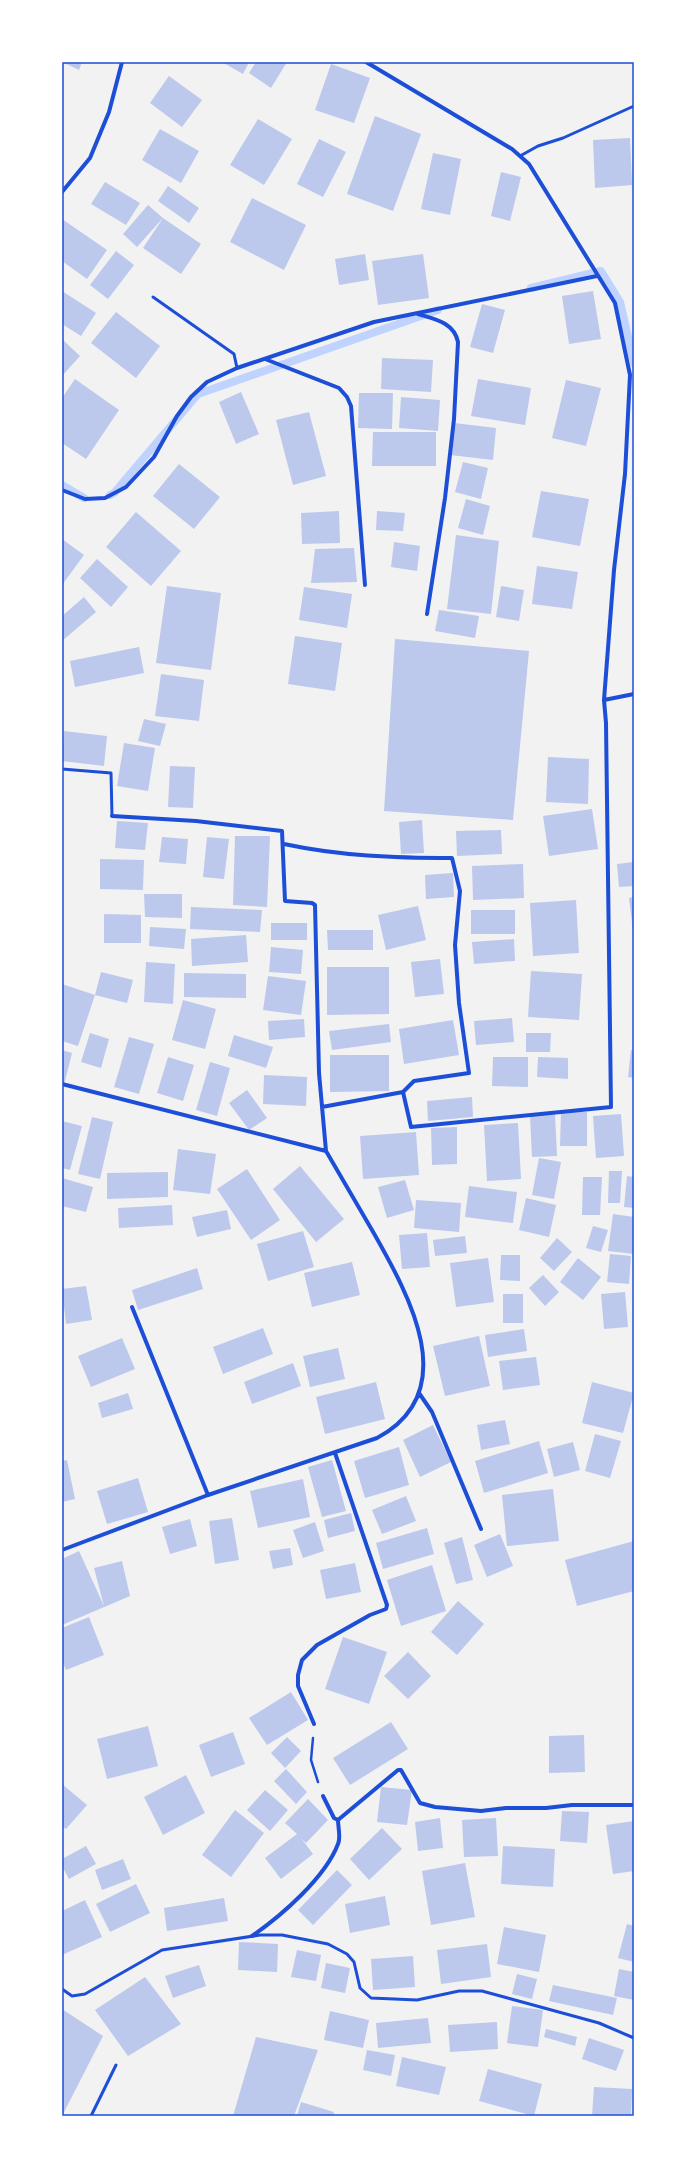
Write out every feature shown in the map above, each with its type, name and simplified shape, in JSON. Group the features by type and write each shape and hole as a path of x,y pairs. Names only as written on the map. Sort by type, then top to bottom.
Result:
{"street":[{"path":"62,192 90,158 109,112 122,62"},
{"path":"366,62 512,149 529,164 549,194 597,276 615,303 632,375 625,474 614,570 604,700 606,723 611,1107 411,1127 403,1092"},
{"path":"62,490 85,499 105,498 126,487 154,457 177,416 191,397 207,382 237,368 374,322 597,276"},
{"path":"417,313 450,326 456,333 458,342 454,419 427,614"},
{"path":"265,358 339,388 347,397 351,406 365,585"},
{"path":"604,700 634,694"},
{"path":"62,1550 208,1495 335,1453 377,1438 391,1431 408,1414 419,1393 423,1363 417,1321 390,1263 326,1151 319,1073 315,905 312,903 284,901 283,832 280,830 196,821 112,816"},
{"path":"284,844 319,852 383,858 452,858 460,891 455,945 459,1003 469,1072 414,1081 403,1092 322,1107"},
{"path":"62,1084 326,1151"},
{"path":"132,1307 208,1495"},
{"path":"419,1393 432,1412 481,1530"},
{"path":"314,1724 298,1686 298,1675 302,1660 316,1645 370,1615 382,1612 386,1609 387,1605 335,1453"},
{"path":"338,1820 398,1770 401,1770 420,1803 435,1807 481,1812 511,1808 546,1808 572,1805 634,1805"},
{"path":"323,1796 334,1818 338,1820"},
{"path":"252,1936 276,1920 318,1877 339,1843 338,1820"}],"lane":[{"path":"520,156 538,146 562,138 634,106"},
{"path":"153,297 234,354 237,368"},
{"path":"62,769 111,773 112,816"},
{"path":"62,1989 72,1996 81,1996 162,1950 252,1936 282,1935 328,1944 347,1954 354,1962 360,1988 371,1998 417,2000 459,1992 482,1991 599,2023 634,2038"},
{"path":"92,2116 116,2065"}],"path":[{"path":"314,1724 311,1760 323,1796"}],"building":[{"path":"62,62 82,62 79,70"},
{"path":"222,62 249,62 243,74"},
{"path":"256,62 287,62 271,88 249,73"},
{"path":"331,64 370,78 354,123 315,110"},
{"path":"169,76 202,100 182,127 150,103"},
{"path":"375,116 421,134 393,211 347,194"},
{"path":"258,119 292,139 264,185 230,165"},
{"path":"160,129 199,151 181,183 142,160"},
{"path":"630,138 632,185 595,188 593,140"},
{"path":"319,139 346,152 323,197 297,184"},
{"path":"433,153 461,159 450,215 421,209"},
{"path":"501,172 521,177 510,221 491,216"},
{"path":"105,182 140,203 126,225 91,204"},
{"path":"168,186 199,208 189,223 158,201"},
{"path":"252,198 306,225 284,270 230,242"},
{"path":"148,205 163,218 137,247 123,234"},
{"path":"163,218 201,244 181,274 143,248"},
{"path":"62,219 107,250 87,279 62,261"},
{"path":"116,251 134,265 108,299 90,285"},
{"path":"365,254 369,280 339,285 335,259"},
{"path":"423,254 429,298 378,305 372,261"},
{"path":"62,291 96,313 81,336 62,324"},
{"path":"593,291 601,339 569,344 562,296"},
{"path":"482,304 505,310 493,353 470,347"},
{"path":"116,312 160,346 136,378 91,343"},
{"path":"62,339 80,356 62,376"},
{"path":"382,358 433,360 431,392 381,389"},
{"path":"75,379 119,410 86,459 62,443 62,398"},
{"path":"478,379 531,388 525,425 471,416"},
{"path":"566,380 601,388 586,446 552,438"},
{"path":"241,392 259,434 236,444 219,402"},
{"path":"359,393 393,393 392,429 358,428"},
{"path":"401,397 440,400 438,431 399,428"},
{"path":"309,412 326,476 293,485 276,420"},
{"path":"454,423 496,428 493,460 450,455"},
{"path":"373,432 436,432 436,466 372,466"},
{"path":"463,462 488,468 481,499 455,492"},
{"path":"179,464 220,497 194,529 153,496"},
{"path":"541,491 589,499 580,546 532,537"},
{"path":"466,499 490,506 483,535 458,528"},
{"path":"339,511 340,543 302,544 301,513"},
{"path":"377,511 405,513 403,531 376,530"},
{"path":"136,512 181,551 151,586 106,547"},
{"path":"456,535 499,541 491,614 447,609"},
{"path":"62,539 84,555 62,585"},
{"path":"394,542 420,546 417,571 391,567"},
{"path":"354,548 357,582 311,583 315,549"},
{"path":"97,559 128,587 111,607 80,578"},
{"path":"537,566 578,572 572,609 532,604"},
{"path":"167,586 221,593 211,670 156,663"},
{"path":"501,586 524,590 519,621 496,617"},
{"path":"304,587 352,594 347,628 299,620"},
{"path":"84,597 96,612 62,641 62,616"},
{"path":"439,610 479,616 475,638 435,631"},
{"path":"295,636 342,643 335,691 288,684"},
{"path":"395,639 529,651 513,820 384,811"},
{"path":"139,647 144,673 75,687 70,661"},
{"path":"161,674 204,680 199,721 155,716"},
{"path":"144,719 166,724 160,746 138,741"},
{"path":"64,731 107,736 104,766 62,761"},
{"path":"124,743 155,748 148,791 117,786"},
{"path":"548,757 589,759 588,804 546,802"},
{"path":"170,766 195,767 193,808 168,807"},
{"path":"592,809 598,849 549,856 543,816"},
{"path":"422,820 424,853 401,854 399,822"},
{"path":"117,821 148,823 145,850 115,848"},
{"path":"501,830 502,854 457,856 456,831"},
{"path":"235,836 270,836 267,907 233,905"},
{"path":"162,837 188,839 186,864 159,862"},
{"path":"207,837 229,839 224,879 203,877"},
{"path":"100,859 144,860 143,890 100,889"},
{"path":"634,862 634,886 619,887 617,864"},
{"path":"523,864 524,898 473,900 472,866"},
{"path":"453,873 454,897 426,899 425,875"},
{"path":"144,894 182,894 182,918 145,917"},
{"path":"634,897 634,931 633,931 629,898"},
{"path":"576,900 579,953 533,956 530,903"},
{"path":"418,906 426,940 386,950 378,915"},
{"path":"191,907 262,910 260,932 190,929"},
{"path":"471,910 515,910 515,934 471,934"},
{"path":"104,914 141,915 141,943 104,943"},
{"path":"271,923 307,923 307,940 271,940"},
{"path":"150,927 186,929 184,949 149,946"},
{"path":"327,930 373,930 373,950 328,950"},
{"path":"246,935 248,962 192,966 191,939"},
{"path":"514,939 515,961 474,964 472,942"},
{"path":"271,947 303,950 301,974 269,972"},
{"path":"440,959 444,994 415,997 411,962"},
{"path":"146,962 175,964 173,1004 144,1002"},
{"path":"327,967 389,967 389,1014 327,1015"},
{"path":"531,971 582,974 579,1020 528,1017"},
{"path":"101,972 133,980 127,1003 95,995"},
{"path":"184,973 246,974 246,998 184,997"},
{"path":"268,976 306,981 301,1015 263,1010"},
{"path":"62,984 95,995 78,1046 62,1041"},
{"path":"183,1000 216,1009 205,1049 172,1040"},
{"path":"512,1018 514,1042 476,1045 474,1021"},
{"path":"304,1019 305,1037 269,1040 268,1021"},
{"path":"453,1020 459,1055 404,1064 399,1029"},
{"path":"389,1024 391,1042 332,1050 329,1031"},
{"path":"90,1033 109,1039 101,1068 81,1062"},
{"path":"526,1033 551,1033 550,1052 526,1052"},
{"path":"234,1035 273,1047 266,1068 228,1056"},
{"path":"129,1037 154,1044 139,1094 114,1087"},
{"path":"62,1050 72,1053 64,1085 62,1084"},
{"path":"631,1050 634,1051 634,1078 628,1077"},
{"path":"330,1055 389,1055 389,1091 330,1092"},
{"path":"168,1057 194,1065 183,1101 157,1093"},
{"path":"493,1057 528,1057 528,1087 492,1086"},
{"path":"538,1057 568,1058 568,1079 537,1077"},
{"path":"210,1062 230,1068 217,1116 196,1110"},
{"path":"264,1075 307,1077 306,1106 263,1104"},
{"path":"247,1090 267,1118 249,1130 229,1103"},
{"path":"472,1097 473,1117 428,1121 427,1101"},
{"path":"561,1112 587,1112 587,1146 560,1146"},
{"path":"555,1114 557,1156 532,1157 530,1116"},
{"path":"621,1114 624,1156 596,1158 593,1116"},
{"path":"92,1117 113,1122 100,1179 78,1174"},
{"path":"62,1121 82,1126 70,1170 62,1168"},
{"path":"518,1123 521,1179 487,1181 484,1125"},
{"path":"457,1127 457,1164 432,1165 431,1128"},
{"path":"416,1132 419,1175 363,1179 360,1136"},
{"path":"178,1149 216,1154 210,1194 173,1190"},
{"path":"539,1158 561,1162 554,1199 532,1195"},
{"path":"300,1166 344,1219 316,1242 273,1189"},
{"path":"247,1169 280,1220 251,1240 217,1189"},
{"path":"609,1171 622,1171 620,1203 608,1203"},
{"path":"168,1172 168,1197 107,1199 107,1173"},
{"path":"627,1176 634,1177 634,1208 624,1207"},
{"path":"583,1177 602,1177 600,1215 582,1215"},
{"path":"62,1178 93,1187 86,1212 62,1206"},
{"path":"405,1180 414,1210 387,1218 378,1187"},
{"path":"469,1186 517,1192 513,1223 465,1217"},
{"path":"526,1198 556,1205 549,1237 519,1230"},
{"path":"416,1200 461,1203 459,1232 414,1228"},
{"path":"172,1205 173,1225 119,1228 118,1208"},
{"path":"227,1210 231,1229 197,1237 192,1217"},
{"path":"613,1214 634,1217 634,1254 608,1251"},
{"path":"593,1226 608,1230 601,1252 586,1248"},
{"path":"303,1231 314,1267 268,1281 257,1244"},
{"path":"427,1233 430,1267 402,1269 399,1235"},
{"path":"465,1236 467,1253 435,1256 433,1240"},
{"path":"557,1238 572,1252 554,1271 540,1258"},
{"path":"610,1254 631,1256 629,1284 607,1282"},
{"path":"501,1255 520,1255 520,1281 500,1280"},
{"path":"488,1258 494,1302 456,1307 450,1263"},
{"path":"578,1258 601,1277 583,1300 560,1282"},
{"path":"352,1262 360,1295 312,1307 304,1273"},
{"path":"197,1268 203,1289 138,1310 132,1290"},
{"path":"543,1275 559,1292 545,1306 529,1288"},
{"path":"86,1286 92,1320 66,1324 62,1289"},
{"path":"625,1292 628,1327 604,1329 601,1294"},
{"path":"503,1294 523,1294 523,1323 503,1323"},
{"path":"263,1328 273,1354 223,1374 213,1347"},
{"path":"524,1329 527,1351 488,1357 485,1335"},
{"path":"479,1336 490,1386 445,1396 433,1346"},
{"path":"122,1338 135,1369 91,1387 78,1356"},
{"path":"338,1348 345,1379 310,1387 303,1356"},
{"path":"536,1357 540,1385 503,1390 499,1361"},
{"path":"293,1363 301,1386 252,1404 244,1382"},
{"path":"376,1382 385,1419 325,1434 316,1397"},
{"path":"592,1382 634,1393 623,1433 582,1423"},
{"path":"128,1393 133,1409 102,1418 98,1403"},
{"path":"505,1420 510,1444 481,1450 477,1425"},
{"path":"433,1425 451,1462 420,1477 403,1440"},
{"path":"595,1434 621,1441 610,1478 585,1471"},
{"path":"539,1441 548,1473 484,1493 475,1461"},
{"path":"573,1442 580,1470 554,1477 547,1449"},
{"path":"399,1447 409,1485 365,1498 354,1461"},
{"path":"67,1460 75,1499 62,1502 62,1461"},
{"path":"332,1460 346,1511 322,1517 308,1467"},
{"path":"138,1478 148,1512 107,1524 97,1491"},
{"path":"303,1479 310,1517 258,1528 250,1491"},
{"path":"553,1489 559,1541 507,1546 502,1495"},
{"path":"406,1496 416,1521 382,1534 372,1510"},
{"path":"351,1513 355,1531 328,1538 324,1520"},
{"path":"232,1518 239,1560 215,1564 209,1521"},
{"path":"190,1519 197,1546 170,1554 162,1527"},
{"path":"315,1522 324,1551 303,1558 293,1530"},
{"path":"427,1528 434,1554 383,1569 376,1543"},
{"path":"500,1534 513,1566 487,1577 474,1545"},
{"path":"462,1537 473,1580 456,1584 444,1543"},
{"path":"634,1541 634,1591 577,1606 565,1560"},
{"path":"290,1548 293,1565 273,1569 269,1551"},
{"path":"79,1551 104,1606 94,1568 122,1561 130,1596 62,1625 62,1559"},
{"path":"355,1563 361,1592 326,1599 320,1570"},
{"path":"432,1565 446,1611 401,1626 387,1580"},
{"path":"458,1601 484,1624 457,1655 431,1632"},
{"path":"89,1617 104,1655 66,1670 62,1661 62,1628"},
{"path":"343,1637 387,1652 369,1704 325,1689"},
{"path":"408,1652 431,1676 408,1699 384,1676"},
{"path":"291,1692 308,1720 267,1745 249,1718"},
{"path":"391,1722 408,1749 350,1785 333,1758"},
{"path":"148,1726 158,1766 107,1779 97,1739"},
{"path":"233,1732 245,1764 211,1777 199,1745"},
{"path":"584,1735 585,1772 549,1773 549,1736"},
{"path":"287,1737 301,1751 285,1768 271,1753"},
{"path":"286,1769 307,1792 296,1804 274,1781"},
{"path":"186,1775 205,1813 163,1835 144,1797"},
{"path":"62,1784 87,1805 66,1829 62,1826"},
{"path":"381,1787 412,1790 407,1825 377,1822"},
{"path":"265,1790 288,1810 270,1831 247,1810"},
{"path":"308,1799 328,1820 306,1843 301,1838 313,1854 281,1879 265,1858 297,1834 285,1823"},
{"path":"235,1810 264,1833 231,1877 202,1855"},
{"path":"562,1811 589,1812 587,1843 560,1841"},
{"path":"440,1818 443,1848 418,1851 415,1822"},
{"path":"496,1818 498,1856 464,1857 462,1820"},
{"path":"634,1821 634,1871 613,1874 606,1825"},
{"path":"382,1828 402,1849 369,1880 350,1859"},
{"path":"86,1846 96,1864 69,1879 62,1866 62,1859"},
{"path":"503,1846 555,1849 553,1887 501,1884"},
{"path":"123,1859 131,1879 102,1890 95,1870"},
{"path":"465,1863 475,1917 431,1925 422,1871"},
{"path":"337,1870 352,1885 313,1925 298,1910"},
{"path":"136,1884 150,1913 110,1932 96,1904"},
{"path":"385,1896 390,1925 350,1933 345,1904"},
{"path":"224,1898 228,1921 167,1931 164,1908"},
{"path":"85,1900 102,1937 62,1955 62,1911"},
{"path":"627,1924 634,1926 634,1962 618,1958"},
{"path":"504,1927 546,1935 539,1972 497,1964"},
{"path":"239,1942 278,1944 277,1972 238,1970"},
{"path":"487,1944 491,1977 441,1984 437,1950"},
{"path":"297,1950 321,1955 316,1981 291,1977"},
{"path":"413,1956 415,1987 373,1990 371,1959"},
{"path":"326,1963 350,1968 345,1993 321,1988"},
{"path":"199,1965 206,1986 173,1998 165,1976"},
{"path":"619,1969 634,1972 634,2000 614,1996"},
{"path":"517,1974 537,1979 532,1999 512,1994"},
{"path":"145,1977 181,2024 128,2056 95,2010"},
{"path":"553,1985 617,1998 613,2015 549,2001"},
{"path":"512,2006 543,2010 538,2047 507,2043"},
{"path":"62,2009 103,2036 62,2116"},
{"path":"330,2011 369,2020 363,2048 324,2040"},
{"path":"428,2018 431,2043 378,2048 376,2023"},
{"path":"497,2022 498,2049 450,2052 448,2025"},
{"path":"546,2029 577,2037 575,2046 544,2037"},
{"path":"256,2037 318,2050 294,2116 233,2116"},
{"path":"589,2038 624,2050 616,2071 582,2059"},
{"path":"367,2050 395,2055 391,2076 363,2070"},
{"path":"402,2057 446,2067 439,2095 396,2086"},
{"path":"488,2069 542,2084 534,2116 479,2101"},
{"path":"594,2087 632,2089 631,2116 592,2116"},
{"path":"301,2102 334,2112 333,2116 297,2116"}],"waterway":[{"path":"531,288 601,271 620,302 634,363"},
{"path":"110,495 114,493 198,394 438,310"},
{"path":"62,485 84,498"}]}
